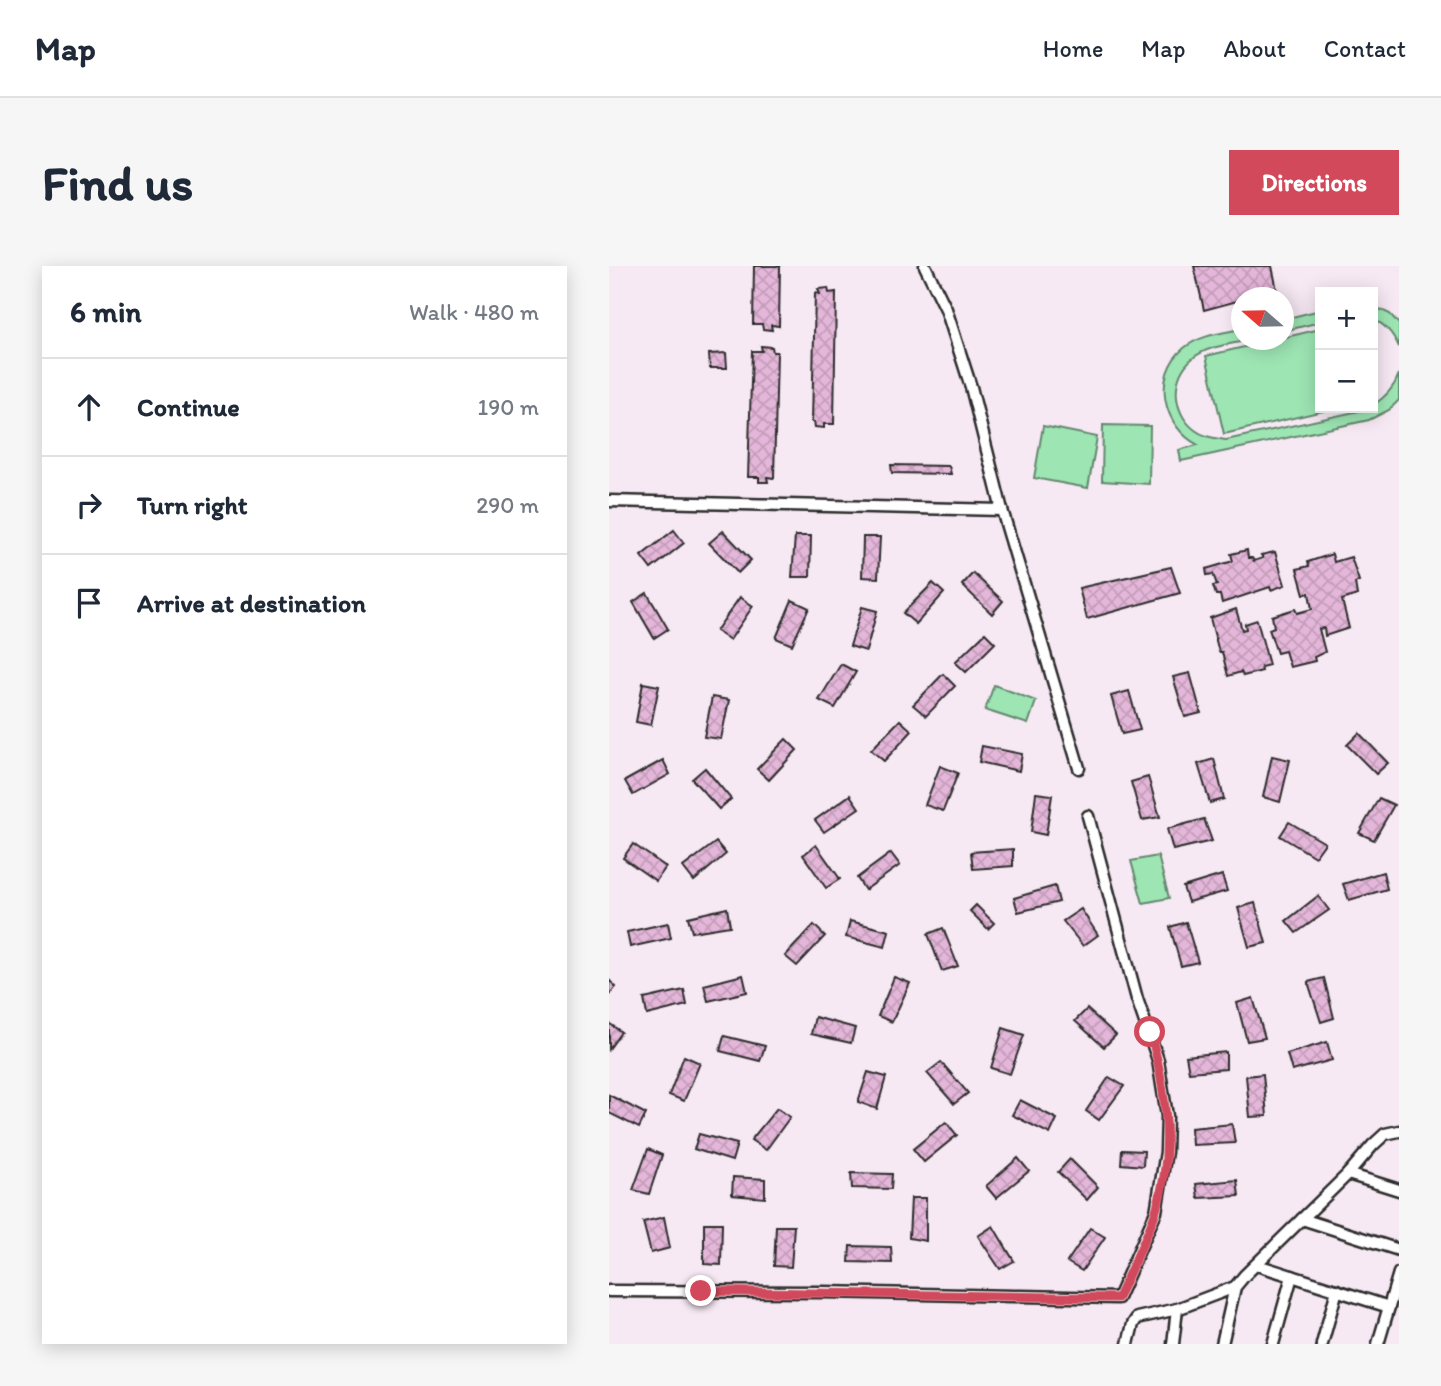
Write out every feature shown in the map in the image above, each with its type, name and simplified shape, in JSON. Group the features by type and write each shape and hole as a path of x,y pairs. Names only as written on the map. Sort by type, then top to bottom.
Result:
{"street":[{"path":"925,266 946,309 963,363 1002,510 1079,768"},
{"path":"609,501 1002,510"},
{"path":"609,1291 1118,1298 1156,1212 1166,1152 1167,1116 1158,1060 1137,999 1088,816"},
{"path":"1128,1344 1137,1318 1177,1309 1235,1287 1385,1134 1399,1131"},
{"path":"1348,1174 1399,1190"},
{"path":"1302,1219 1399,1250"},
{"path":"1257,1265 1389,1307"},
{"path":"1378,1344 1399,1275"},
{"path":"1273,1344 1292,1276"},
{"path":"1222,1344 1235,1287"},
{"path":"1322,1344 1337,1290"},
{"path":"1173,1344 1177,1309"}],"green space":[{"path":"1378,308 1390,314 1399,324 1399,347 1389,330 1378,322"},
{"path":"1315,311 1315,323 1294,328 1294,316"},
{"path":"1315,330 1315,413 1224,434 1206,356 1231,350 1294,350 1294,335"},
{"path":"1231,331 1231,344 1193,358 1180,374 1177,384 1178,404 1187,423 1210,437 1226,440 1350,413 1378,413 1378,401 1392,388 1399,374 1399,400 1389,410 1369,420 1181,461 1179,450 1198,445 1186,437 1169,414 1165,400 1167,372 1184,348 1211,335"},
{"path":"1103,425 1150,426 1149,484 1102,481"},
{"path":"1043,426 1097,437 1088,488 1034,478"},
{"path":"994,685 1036,701 1028,724 985,710"},
{"path":"1158,856 1169,898 1143,903 1131,861"}],"building":[{"path":"754,266 780,266 779,326 771,325 772,330 763,329 762,324 753,324"},
{"path":"1194,266 1272,266 1276,287 1231,287 1231,303 1204,310"},
{"path":"828,288 829,293 836,292 834,424 824,424 824,428 815,427 812,422 815,293 820,294 818,289"},
{"path":"761,346 772,347 773,352 777,352 774,478 767,477 768,482 759,482 759,477 748,477 752,351 762,351"},
{"path":"726,353 727,368 710,368 709,354"},
{"path":"891,465 949,466 951,474 892,473"},
{"path":"674,530 684,543 651,569 641,556"},
{"path":"723,531 751,560 738,573 709,543"},
{"path":"795,536 811,536 810,577 792,577"},
{"path":"863,537 880,537 878,578 862,577"},
{"path":"1247,550 1248,558 1254,561 1263,558 1261,555 1275,552 1285,585 1271,590 1270,587 1222,603 1213,586 1217,585 1213,574 1207,575 1206,569 1233,561 1231,554"},
{"path":"1332,554 1334,562 1351,557 1359,581 1355,583 1357,595 1342,600 1349,628 1325,636 1324,628 1319,629 1325,652 1314,657 1315,661 1290,667 1285,651 1277,653 1269,629 1274,627 1272,616 1295,609 1297,613 1312,609 1309,593 1304,594 1297,569 1309,566 1308,562"},
{"path":"1171,567 1180,593 1087,619 1079,588"},
{"path":"973,573 1003,601 992,614 962,585"},
{"path":"933,583 944,593 916,624 903,613"},
{"path":"647,593 668,629 654,638 633,602"},
{"path":"740,597 753,606 730,640 716,631"},
{"path":"792,600 809,608 792,645 776,638"},
{"path":"862,607 877,611 866,651 850,646"},
{"path":"1236,609 1242,630 1246,629 1245,624 1257,620 1269,665 1261,667 1262,671 1243,676 1241,672 1228,676 1210,618"},
{"path":"985,633 995,643 966,672 955,662"},
{"path":"841,664 856,672 835,708 819,700"},
{"path":"1190,673 1201,713 1185,717 1173,677"},
{"path":"943,674 955,686 926,716 913,705"},
{"path":"643,683 659,686 651,725 636,722"},
{"path":"1129,691 1140,730 1122,734 1111,696"},
{"path":"712,697 729,700 721,739 704,737"},
{"path":"900,720 912,731 884,761 871,750"},
{"path":"1359,733 1388,763 1376,774 1347,745"},
{"path":"786,739 797,750 769,780 757,769"},
{"path":"982,746 1022,754 1019,771 979,762"},
{"path":"1272,756 1290,760 1280,802 1263,797"},
{"path":"1214,759 1224,799 1210,803 1198,764"},
{"path":"663,760 670,774 633,795 625,781"},
{"path":"940,766 958,773 943,811 925,805"},
{"path":"705,768 731,799 719,809 692,779"},
{"path":"1148,777 1160,817 1142,820 1131,782"},
{"path":"1036,793 1052,795 1046,835 1031,832"},
{"path":"850,795 859,808 824,832 815,820"},
{"path":"1379,798 1394,805 1374,840 1359,833"},
{"path":"1204,819 1212,841 1173,850 1167,829"},
{"path":"1289,822 1325,843 1315,857 1280,836"},
{"path":"716,842 726,854 694,881 683,867"},
{"path":"633,844 666,867 656,881 623,858"},
{"path":"816,845 840,879 826,888 803,855"},
{"path":"1013,849 1013,866 973,869 971,852"},
{"path":"891,853 900,865 865,890 857,878"},
{"path":"1383,872 1387,889 1349,900 1343,884"},
{"path":"1222,875 1227,891 1188,902 1183,887"},
{"path":"1055,886 1059,902 1018,912 1014,898"},
{"path":"1318,896 1329,910 1296,933 1286,921"},
{"path":"1255,903 1266,943 1249,947 1238,908"},
{"path":"976,905 994,923 988,929 970,911"},
{"path":"727,908 730,926 692,932 688,917"},
{"path":"1081,909 1098,935 1083,946 1063,921"},
{"path":"850,921 889,931 885,947 846,937"},
{"path":"1186,922 1198,962 1181,966 1170,927"},
{"path":"668,923 671,938 630,947 627,932"},
{"path":"814,925 825,936 797,966 785,956"},
{"path":"943,928 958,966 942,971 928,934"},
{"path":"743,975 747,992 708,1001 704,985"},
{"path":"894,977 910,983 892,1022 878,1016"},
{"path":"1324,978 1334,1018 1321,1022 1308,982"},
{"path":"609,980 616,987 609,995"},
{"path":"684,990 687,1005 647,1015 644,999"},
{"path":"1253,998 1265,1038 1247,1041 1237,1003"},
{"path":"1087,1009 1116,1035 1104,1047 1075,1021"},
{"path":"815,1017 855,1028 851,1043 811,1034"},
{"path":"609,1023 621,1032 609,1049"},
{"path":"1003,1028 1024,1035 1010,1074 991,1068"},
{"path":"724,1036 765,1046 760,1061 720,1051"},
{"path":"1327,1042 1332,1060 1292,1071 1287,1054"},
{"path":"1226,1052 1226,1069 1189,1072 1186,1056"},
{"path":"684,1056 700,1063 684,1101 669,1095"},
{"path":"941,1062 968,1093 954,1104 927,1073"},
{"path":"868,1072 886,1077 877,1109 858,1102"},
{"path":"1263,1074 1267,1116 1250,1117 1246,1076"},
{"path":"1109,1077 1124,1086 1099,1120 1086,1111"},
{"path":"609,1095 646,1114 639,1128 609,1113"},
{"path":"1020,1100 1057,1119 1050,1134 1012,1115"},
{"path":"777,1108 790,1117 766,1150 751,1140"},
{"path":"946,1122 957,1135 924,1162 913,1149"},
{"path":"1232,1124 1235,1143 1192,1145 1191,1128"},
{"path":"699,1134 737,1144 732,1161 694,1149"},
{"path":"648,1149 662,1155 649,1194 633,1190"},
{"path":"1122,1150 1144,1151 1143,1166 1121,1164"},
{"path":"1018,1158 1029,1171 996,1198 986,1186"},
{"path":"1070,1159 1098,1187 1087,1200 1058,1172"},
{"path":"851,1173 892,1174 891,1189 852,1188"},
{"path":"733,1177 765,1179 765,1198 732,1195"},
{"path":"1237,1180 1239,1196 1198,1198 1196,1184"},
{"path":"911,1198 926,1198 926,1241 909,1238"},
{"path":"664,1217 670,1248 651,1253 643,1222"},
{"path":"704,1223 722,1223 721,1265 704,1264"},
{"path":"776,1226 794,1226 791,1267 774,1266"},
{"path":"993,1226 1014,1261 1000,1269 978,1236"},
{"path":"1090,1228 1105,1237 1082,1271 1067,1262"},
{"path":"850,1246 891,1247 892,1263 849,1262"}],"route":[{"path":"701,1291 1118,1298 1156,1212 1166,1152 1165,1100 1150,1032"}]}
